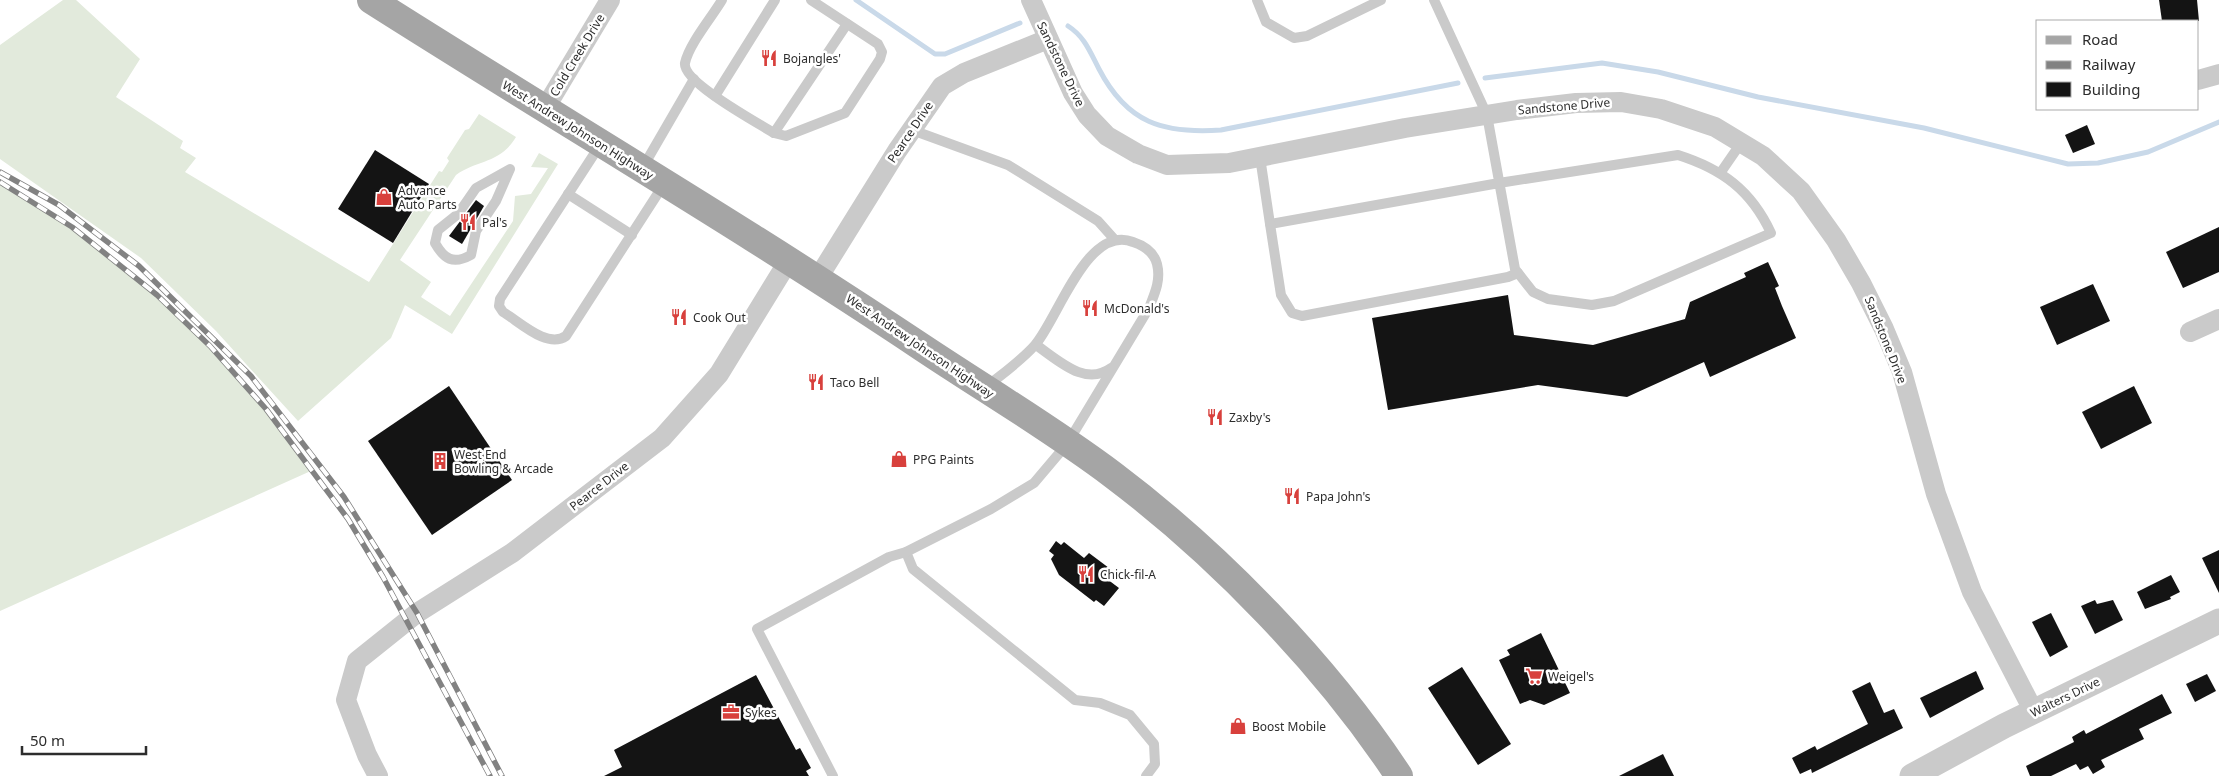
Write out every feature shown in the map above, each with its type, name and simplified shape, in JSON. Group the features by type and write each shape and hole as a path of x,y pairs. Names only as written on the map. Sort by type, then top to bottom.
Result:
{"main road":[{"name":"West Andrew Johnson Highway","path":"372,0 544,110 818,278 1111,474 1183,531 1283,629 1369,730 1399,776"}],"street":[{"name":"Cold Creek Drive","path":"544,110 610,0"},
{"name":"Sandstone Drive","path":"1031,0 1048,39 1087,115 1107,136 1138,154 1166,165 1229,163 1487,115 1576,103 1621,102 1670,112 1715,128 1764,156 1801,191 1836,240 1861,283 1902,372 1936,494 1972,592 2034,712"},
{"name":"Pearce Drive","path":"818,278 942,86 964,73 1048,39"},
{"path":"2199,80 2219,74"},
{"name":"Pearce Drive","path":"378,776 367,756 346,700 357,661 417,613 512,553 662,438 719,374 789,260"},
{"path":"2190,332 2219,320"},
{"name":"Walters Drive","path":"1912,776 2034,712 2219,621"}],"lane":[{"path":"722,0 688,53 684,66 687,74 715,96 774,133 786,136 845,113 880,59 882,52 878,44 811,0"},
{"path":"715,96 775,0"},
{"path":"1256,0 1266,22 1294,38 1308,36 1381,0"},
{"path":"1270,224 1499,183 1667,155 1678,155 1706,164 1721,172 1762,213 1771,232 1614,301 1598,305 1548,299 1533,292 1515,269 1499,183 1487,115 1434,0"},
{"path":"774,133 847,24"},
{"path":"642,169 694,80"},
{"path":"912,130 1008,165 1098,221 1115,240"},
{"path":"1721,172 1741,143"},
{"path":"601,144 500,299 499,306 503,312 549,340 561,339 566,336 665,184"},
{"path":"1260,157 1281,295 1292,313 1302,316 1508,278 1518,273"},
{"path":"510,169 496,201 476,231 470,255 460,261 450,259 440,253 435,243 438,230 458,214 476,188 510,169"},
{"path":"568,194 632,235"},
{"path":"833,776 757,629 866,569 906,552 991,509 1034,482 1067,444 1149,308 1158,287 1159,273 1155,257 1144,246 1129,240 1115,240 1103,245 1089,256 1036,345 984,389"},
{"path":"1036,345 1077,372 1091,376 1104,373 1114,365"},
{"path":"906,552 913,568 1075,700 1100,703 1130,715 1154,744 1155,764 1146,776"}],"shaded area":[{"path":"63,0 76,0 140,59 116,97 183,141 180,148 196,158 185,172 369,282 439,171 442,172 449,161 447,158 465,130 469,129 479,114 516,137 510,146 496,157 472,166 456,175 400,260 431,282 421,297 450,316 513,221 515,196 531,194 548,168 531,167 539,153 558,164 452,334 405,305 391,338 298,421 216,331 141,258 0,159 0,45"},
{"path":"0,182 61,221 100,249 179,315 220,356 313,470 0,611"}],"building":[{"path":"2159,0 2197,0 2199,20 2162,20"},
{"path":"2087,125 2095,144 2073,153 2065,135"},
{"name":"Advance Auto Parts","path":"375,150 429,184 393,243 338,209"},
{"name":"Pal's","path":"476,200 484,206 462,244 449,236"},
{"path":"2219,227 2219,272 2183,288 2166,252"},
{"path":"1768,262 1779,286 1775,288 1796,338 1710,377 1704,362 1627,397 1538,385 1388,410 1372,318 1508,295 1514,335 1593,345 1685,319 1690,302 1746,277 1744,273"},
{"path":"2093,284 2110,321 2057,345 2040,307"},
{"name":"West End Bowling & Arcade","path":"449,386 512,480 432,535 368,441"},
{"path":"2134,386 2152,423 2101,449 2082,412"},
{"name":"Chick-fil-A","path":"1056,541 1061,545 1064,542 1084,558 1089,553 1113,571 1107,579 1119,588 1104,606 1096,600 1094,602 1059,575 1051,559 1054,555 1049,551"},
{"path":"2219,550 2219,593 2202,558"},
{"path":"2171,575 2180,592 2170,597 2171,599 2145,609 2137,592"},
{"path":"2095,600 2097,604 2113,600 2123,620 2095,634 2081,606"},
{"path":"2051,613 2068,647 2050,657 2032,622"},
{"name":"Weigel's","path":"1541,633 1570,693 1544,705 1530,700 1520,704 1499,660 1510,655 1507,650"},
{"path":"1462,667 1511,744 1478,765 1428,688"},
{"path":"1976,671 1984,689 1930,718 1920,698"},
{"path":"2207,674 2216,691 2195,702 2186,684"},
{"name":"Sykes","path":"756,675 796,750 800,748 811,768 806,771 809,776 604,776 622,767 614,750"},
{"path":"1870,682 1884,713 1894,709 1903,728 1812,773 1811,769 1800,774 1792,758 1815,746 1817,750 1868,724 1852,691"},
{"path":"2162,694 2172,713 2139,729 2144,739 2101,760 2105,767 2093,774 2088,766 2080,770 2076,764 2051,776 2030,776 2026,766 2074,742 2072,737 2084,730 2086,734"},
{"path":"1663,754 1674,776 1619,776"}],"waterway":[{"path":"856,0 935,54 945,54 1020,23"},
{"path":"1068,26 1083,40 1110,87 1122,102 1135,113 1149,121 1164,127 1181,130 1221,130 1458,83"},
{"path":"1485,78 1602,63 1658,72 1758,97 1924,128 2068,164 2098,163 2148,152 2219,122"}],"railway":[{"path":"0,172 59,205 139,266 251,376 344,497 417,613 502,776"},
{"path":"0,182 72,227 157,295 210,346 266,409 348,519 383,577 490,776"}],"place":[{"name":"Bojangles'","path":"769,58"},
{"name":"Advance Auto Parts","path":"384,197"},
{"name":"Pal's","path":"468,222"},
{"name":"McDonald's","path":"1090,308"},
{"name":"Cook Out","path":"679,317"},
{"name":"Taco Bell","path":"816,382"},
{"name":"Zaxby's","path":"1215,417"},
{"name":"PPG Paints","path":"899,459"},
{"name":"West End Bowling & Arcade","path":"440,461"},
{"name":"Papa John's","path":"1292,496"},
{"name":"Chick-fil-A","path":"1086,574"},
{"name":"Weigel's","path":"1534,676"},
{"name":"Sykes","path":"731,712"},
{"name":"Boost Mobile","path":"1238,726"}]}
